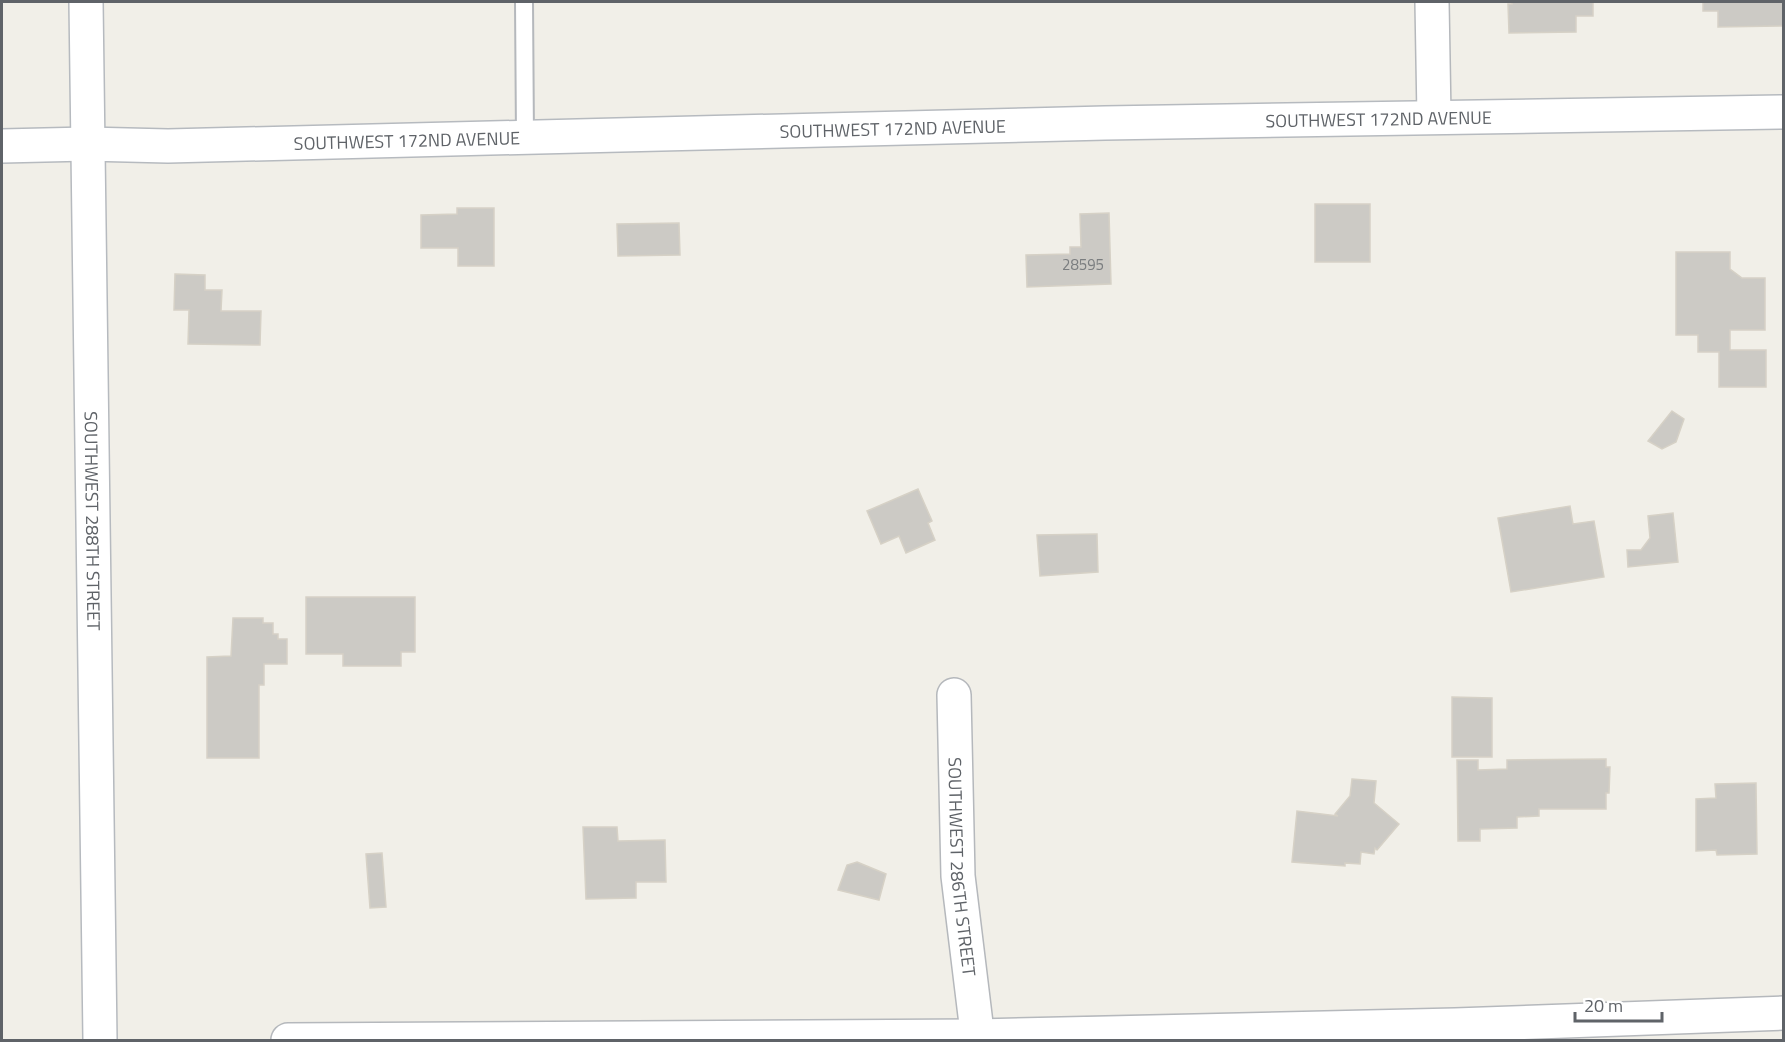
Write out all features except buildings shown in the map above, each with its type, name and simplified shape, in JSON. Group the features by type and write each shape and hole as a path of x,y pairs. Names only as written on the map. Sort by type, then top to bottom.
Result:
{"street":[{"name":"SOUTHWEST 288TH STREET","path":"86,2 100,1041"},
{"path":"1432,2 1434,117"},
{"name":"SOUTHWEST 172ND AVENUE","path":"2,146 180,145 1434,117 1784,112"},
{"name":"SOUTHWEST 286TH STREET","path":"954,695 958,876 978,1038"},
{"path":"288,1041 978,1038 1784,1013"}],"lane":[{"path":"524,2 525,138"}]}
